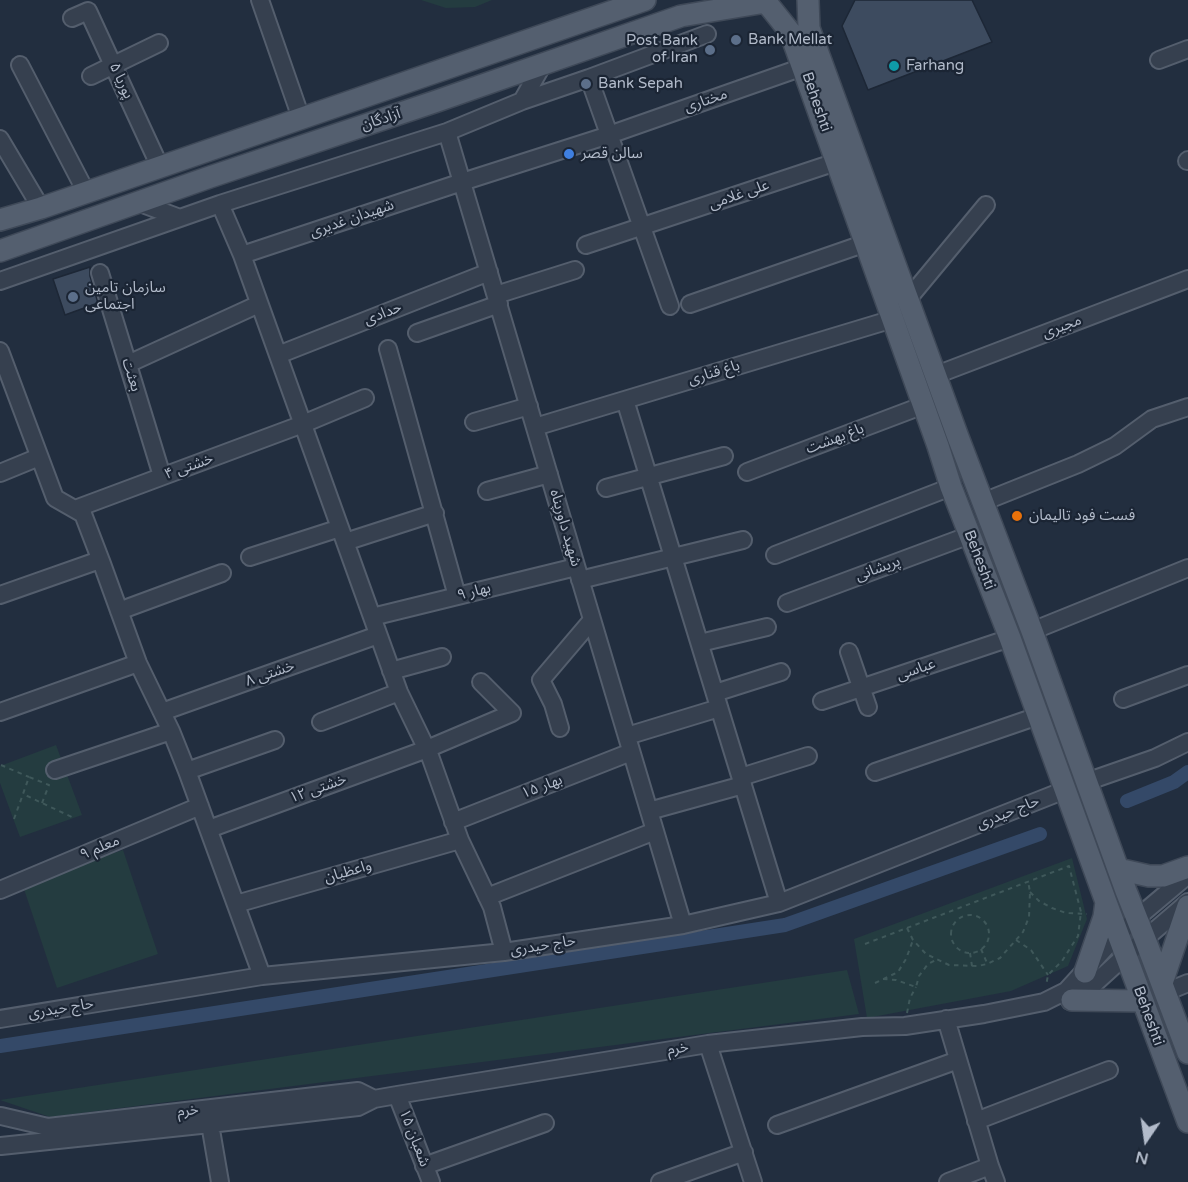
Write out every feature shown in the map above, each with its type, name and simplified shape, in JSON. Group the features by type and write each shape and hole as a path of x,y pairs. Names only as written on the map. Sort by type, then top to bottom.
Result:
{"main road":[{"name":"آزادگان","path":"0,220 48,206 645,0"},
{"name":"آزادگان","path":"0,250 681,16 723,4 764,1 774,3 788,0"},
{"name":"Beheshti","path":"808,0 800,30 803,67 951,487 1010,638 1188,1122"},
{"name":"Beheshti","path":"764,1 800,30 908,299 1188,1053"},
{"path":"0,250 8,243 70,218 74,215 76,208 73,204 48,206"},
{"path":"1118,869 1149,876 1164,876 1188,867"},
{"path":"1085,972 1104,917 1106,902"},
{"path":"1164,988 1188,904"},
{"path":"1072,1000 1142,1001"}],"street":[{"path":"260,0 301,118"},
{"name":"پوریا ۵","path":"72,18 88,11 160,167"},
{"path":"0,281 220,204 447,132 522,101 706,34"},
{"path":"91,76 159,44"},
{"path":"1159,60 1188,49"},
{"path":"522,101 543,64"},
{"path":"20,65 86,192"},
{"name":"مختاری","path":"462,182 609,135 803,67"},
{"path":"589,78 670,306"},
{"name":"شهید داورپناه","path":"447,132 683,925"},
{"path":"0,139 48,206"},
{"name":"علی غلامی","path":"586,245 836,162"},
{"name":"شهیدان غدیری","path":"242,255 462,182"},
{"path":"137,202 180,218"},
{"path":"220,204 242,255 391,671 427,749 460,840 492,907 504,952"},
{"path":"908,299 986,205"},
{"path":"690,304 866,243"},
{"path":"417,333 575,270"},
{"name":"حدادی","path":"278,355 489,272"},
{"name":"بعثت","path":"100,273 162,476"},
{"name":"مجیری","path":"936,375 1188,279"},
{"path":"128,364 259,304"},
{"name":"باغ قناری","path":"535,427 893,320"},
{"path":"388,349 457,596"},
{"path":"0,351 55,498 83,514 98,561 138,663 171,731 187,771 262,976"},
{"name":"خشتی ۴","path":"75,509 303,424 365,398"},
{"path":"625,400 779,903"},
{"name":"باغ بهشت","path":"747,472 924,405"},
{"path":"474,422 529,406"},
{"path":"983,502 1078,464 1114,446 1152,419 1188,407"},
{"path":"606,488 724,456"},
{"path":"0,473 39,457"},
{"path":"487,491 549,474"},
{"path":"775,555 951,487"},
{"path":"250,557 435,513"},
{"name":"پریشانی","path":"787,603 970,535"},
{"name":"بهار ۹","path":"372,617 457,596 673,557 743,540"},
{"path":"0,595 98,561"},
{"path":"1032,631 1188,568"},
{"path":"119,611 222,573"},
{"path":"560,728 553,704 541,680 592,620"},
{"path":"700,643 767,627"},
{"name":"خشتی ۸","path":"162,712 378,635"},
{"name":"عباسی","path":"822,701 1010,638"},
{"path":"849,652 868,707"},
{"path":"391,671 442,657"},
{"path":"0,712 138,663"},
{"name":"بهار ۱۵","path":"453,822 629,744 717,700 781,672"},
{"path":"1122,699 1188,675"},
{"name":"خشتی ۱۲","path":"209,829 427,749 512,713 481,682"},
{"path":"321,722 399,692"},
{"path":"876,772 1038,717"},
{"path":"55,770 171,731"},
{"path":"187,771 275,740"},
{"path":"1086,782 1155,758 1188,742"},
{"path":"649,811 742,781 808,756"},
{"name":"حاج حیدری","path":"0,1019 262,976 504,952 683,925 779,903 1065,790"},
{"name":"معلم ۹","path":"0,890 200,806"},
{"path":"487,897 655,831"},
{"name":"واعظیان","path":"236,904 460,840"},
{"name":"خرم","path":"984,1014 1044,1002 1066,991 1118,934 1188,875"},
{"name":"خرم","path":"1,1116 50,1134 210,1124 358,1107 374,1099 708,1044 862,1027 905,1026 984,1014 1043,1010 1082,995 1188,904"},
{"path":"1164,988 1188,983"},
{"path":"946,1019 993,1174 948,1182"},
{"path":"708,1044 753,1182"},
{"path":"777,1125 958,1060"},
{"path":"976,1121 1109,1070"},
{"name":"خرم","path":"0,1147 50,1134 358,1091 374,1099"},
{"name":"۱۵ شعبان","path":"397,1095 431,1182"},
{"path":"0,1147 6,1132 1,1116"},
{"path":"424,1166 545,1123"},
{"path":"210,1124 220,1182"},
{"path":"660,1182 744,1152"}],"path":[{"path":"1,765 49,785 42,803"},
{"path":"14,819 29,777"},
{"path":"23,794 74,818"},
{"path":"865,944 1069,866 1081,912 1078,936 1062,961 1048,975 1031,950 1016,940"},
{"path":"907,928 913,940 926,954 949,964 972,966 987,964 1000,958 1023,932 1029,917 1028,881"},
{"path":"1030,892 1039,901 1052,908 1066,912 1081,912"},
{"path":"966,915 984,920 989,938 981,949 970,953 963,952 954,944 951,933 955,921 966,915"},
{"path":"875,983 898,972 906,960 913,940"},
{"path":"981,949 987,964"},
{"path":"970,953 972,966"},
{"path":"905,1026 910,998 919,976 928,964 938,959"},
{"path":"883,979 896,980 916,987"}],"green space":[{"path":"421,0 492,0 475,7 446,8"},
{"path":"56,745 82,815 20,837 0,783 0,766"},
{"path":"123,850 158,954 57,988 22,883"},
{"path":"1072,858 1087,919 1068,966 1011,991 867,1018 854,939"},
{"path":"847,970 859,1014 50,1117 0,1100"}],"building":[{"name":"Farhang","path":"855,0 972,0 992,42 868,90 842,26"},
{"path":"90,267 90,276 98,303 65,315 53,279"}],"waterway":[{"path":"1127,801 1174,782 1188,772"},
{"path":"0,1046 785,925 1040,834"}],"place":[{"name":"Bank Mellat","path":"736,40"},
{"name":"Post Bank of Iran","path":"710,50"},
{"name":"Farhang","path":"894,66"},
{"name":"Bank Sepah","path":"586,84"},
{"name":"سالن قصر","path":"569,154"},
{"name":"سازمان تامین اجتماعی","path":"73,297"},
{"name":"فست فود تالیمان","path":"1017,516"}]}
